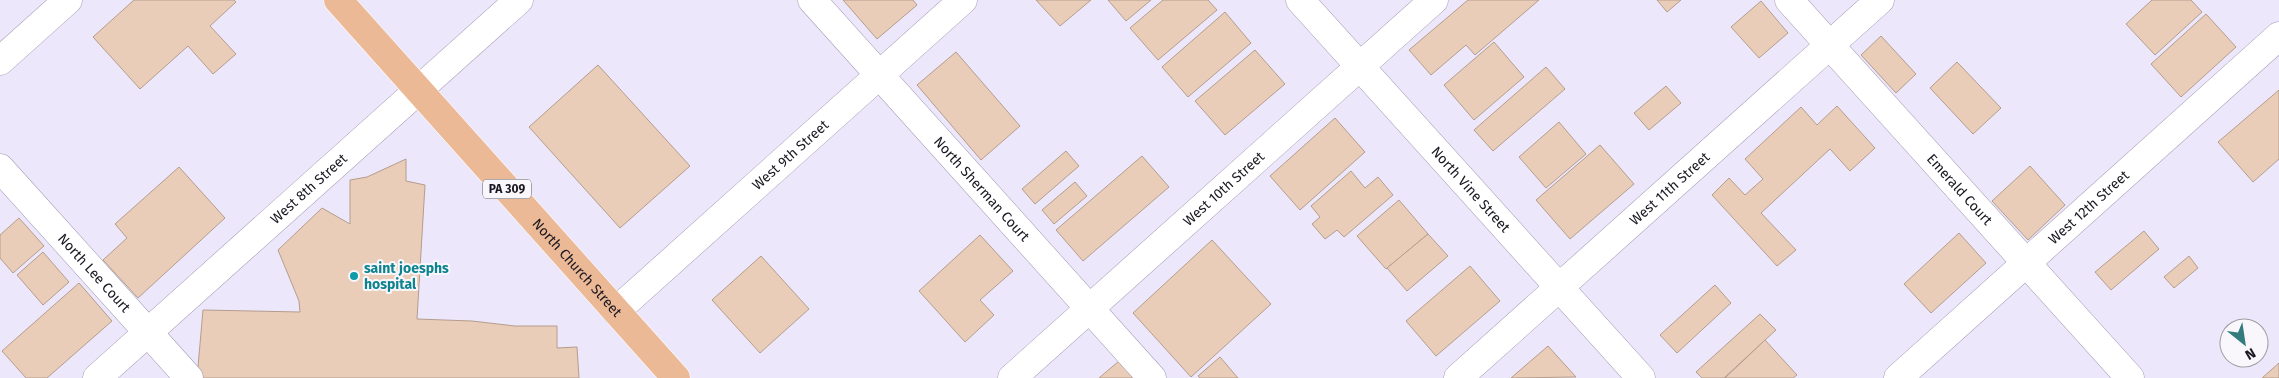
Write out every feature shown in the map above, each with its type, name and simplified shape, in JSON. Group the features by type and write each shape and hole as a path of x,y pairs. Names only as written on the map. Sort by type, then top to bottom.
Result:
{"main road":[{"name":"North Church Street","path":"338,0 676,378"}],"street":[{"path":"0,61 68,0"},
{"name":"West 8th Street","path":"98,378 519,0"},
{"name":"North Sherman Court","path":"812,0 1152,378"},
{"name":"West 9th Street","path":"616,311 963,0"},
{"name":"North Vine Street","path":"1300,0 1640,378"},
{"name":"West 10th Street","path":"1012,378 1434,0"},
{"name":"Emerald Court","path":"1789,0 2130,378"},
{"name":"West 11th Street","path":"1458,378 1880,0"},
{"name":"West 12th Street","path":"1898,378 2279,36"},
{"name":"North Lee Court","path":"0,168 189,378"}],"building":[{"path":"134,0 234,0 236,2 210,26 236,54 213,74 188,46 140,89 93,37"},
{"path":"843,0 913,0 917,5 877,39"},
{"path":"1036,0 1091,0 1060,26"},
{"path":"1108,0 1151,0 1126,21"},
{"path":"1163,0 1208,0 1217,10 1158,60 1130,28"},
{"path":"1468,0 1539,0 1475,55 1466,45 1431,75 1409,50"},
{"path":"1657,0 1681,0 1667,12"},
{"path":"2152,0 2191,0 2202,12 2155,55 2126,24"},
{"path":"1761,1 1788,33 1759,58 1731,27"},
{"path":"1225,12 1251,43 1188,97 1162,67"},
{"path":"2206,14 2236,47 2181,97 2151,64"},
{"path":"1881,36 1916,74 1896,93 1861,55"},
{"path":"1494,42 1524,77 1474,120 1444,85"},
{"path":"1255,50 1285,84 1225,135 1195,101"},
{"path":"956,52 1020,126 981,160 917,85"},
{"path":"1957,62 2001,108 1973,134 1930,88"},
{"path":"598,65 690,166 620,228 529,127"},
{"path":"1546,67 1565,89 1493,151 1474,130"},
{"path":"1666,86 1681,103 1649,130 1634,113"},
{"path":"2279,90 2279,159 2253,182 2218,142"},
{"path":"1837,106 1875,148 1850,171 1830,149 1761,213 1796,250 1777,266 1712,195 1729,178 1745,195 1763,179 1745,159 1801,107 1817,125"},
{"path":"1335,118 1365,152 1300,210 1270,176"},
{"path":"1559,122 1586,154 1546,188 1519,157"},
{"path":"1600,145 1634,184 1570,239 1536,200"},
{"path":"1066,151 1079,166 1035,204 1022,189"},
{"path":"1142,156 1169,187 1083,261 1056,230"},
{"name":"saint joesphs hospital","path":"406,159 406,181 425,185 417,319 472,321 515,326 557,326 557,348 577,347 579,378 197,378 203,310 300,312 299,301 278,250 322,208 350,224 350,180 367,177"},
{"path":"2030,166 2065,205 2028,240 1992,201"},
{"path":"179,167 225,218 138,298 103,260 127,238 115,224"},
{"path":"1351,171 1365,188 1378,177 1393,195 1344,237 1337,230 1325,239 1312,224 1320,217 1311,206"},
{"path":"1075,182 1087,196 1054,224 1042,210"},
{"path":"1399,200 1428,234 1386,269 1357,236"},
{"path":"19,218 44,246 13,273 0,258 0,235"},
{"path":"2144,231 2159,249 2111,290 2095,272"},
{"path":"1959,233 1986,263 1931,313 1904,284"},
{"path":"1428,234 1448,256 1407,291 1387,268"},
{"path":"980,235 1013,271 980,300 994,315 965,342 919,291"},
{"path":"1212,240 1271,304 1191,377 1133,313"},
{"path":"43,252 69,282 43,305 17,275"},
{"path":"761,256 809,309 760,353 712,300"},
{"path":"2189,256 2198,268 2174,288 2164,277"},
{"path":"1470,266 1500,301 1436,356 1406,321"},
{"path":"79,283 112,321 47,378 26,378 2,351"},
{"path":"1715,285 1731,303 1677,353 1660,335"},
{"path":"1760,314 1776,330 1724,378 1702,378 1696,372"},
{"path":"1765,340 1797,375 1793,378 1725,378"},
{"path":"1548,346 1576,377 1511,378"},
{"path":"1220,357 1238,378 1200,378 1198,376"},
{"path":"1119,361 1133,378 1099,378"},
{"path":"2279,363 2279,378 2262,378"}],"place":[{"name":"saint joesphs hospital","path":"354,276"}]}
